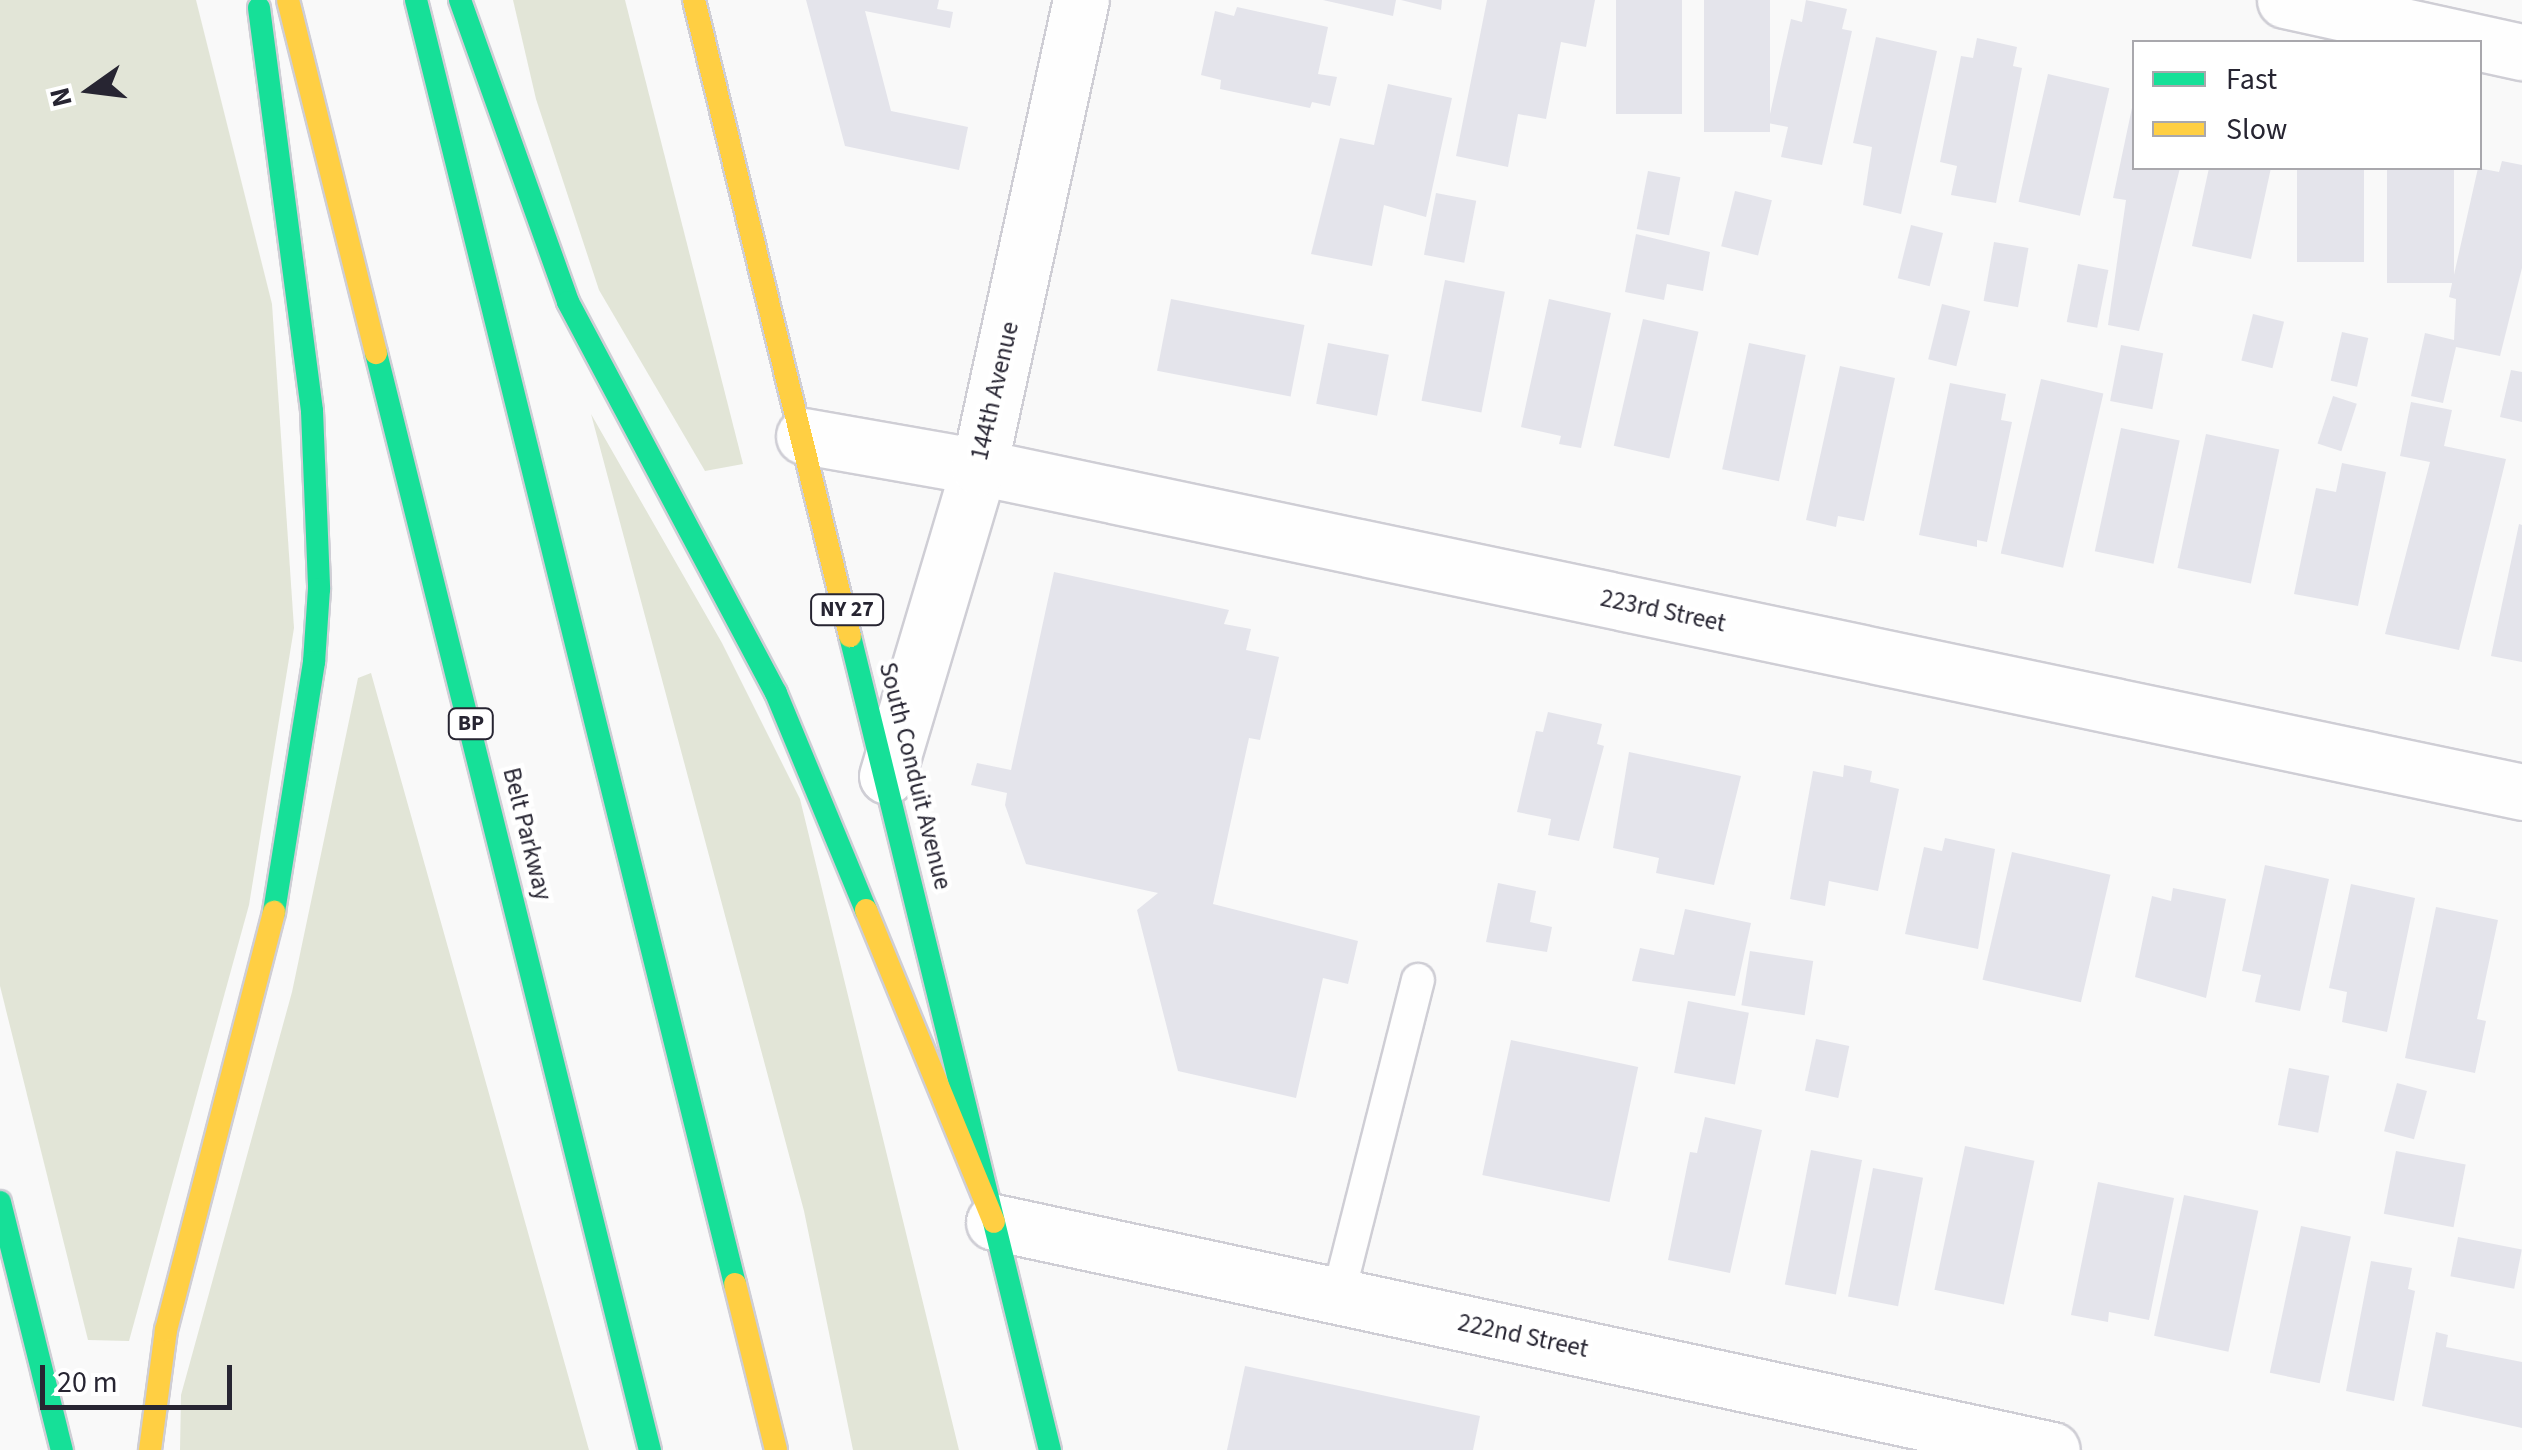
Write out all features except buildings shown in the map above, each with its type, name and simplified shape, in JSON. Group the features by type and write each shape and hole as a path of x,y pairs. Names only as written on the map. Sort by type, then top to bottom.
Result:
{"main road":[{"path":"150,1450 166,1330 274,913 314,662 319,589 312,411 258,0"},
{"name":"Belt Parkway","path":"288,0 650,1450"},
{"path":"416,0 776,1450"},
{"path":"460,0 568,302 776,694 994,1222"},
{"name":"South Conduit Avenue","path":"694,0 888,776 1050,1450"},
{"path":"0,1202 62,1450"}],"street":[{"name":"144th Avenue","path":"888,776 979,467 1080,0"},
{"path":"2285,0 2467,40"},
{"path":"2482,43 2522,52"},
{"name":"223rd Street","path":"804,436 979,467 2522,792"},
{"name":"222nd Street","path":"994,1222 2052,1450"}],"lane":[{"path":"1338,1296 1418,980"}],"shaded area":[{"path":"0,0 196,0 272,304 294,628 249,905 129,1341 88,1340 0,986"},
{"path":"513,0 625,0 743,464 705,471 599,290 536,99"},
{"path":"591,414 722,643 800,799 959,1450 853,1450 804,1211"},
{"path":"371,673 589,1450 180,1450 181,1395 292,992 358,678"}],"traffic: fast":[{"path":"416,0 735,1284"},
{"path":"460,0 568,302 776,693 866,910"},
{"path":"259,8 312,411 319,589 314,662 274,912"},
{"path":"376,353 650,1450"},
{"path":"850,636 1050,1450"},
{"path":"0,1202 62,1450"}],"traffic: slow":[{"path":"288,0 376,353"},
{"path":"694,0 850,636"},
{"path":"866,910 994,1222"},
{"path":"150,1450 166,1330 274,912"},
{"path":"735,1284 776,1450"}]}
